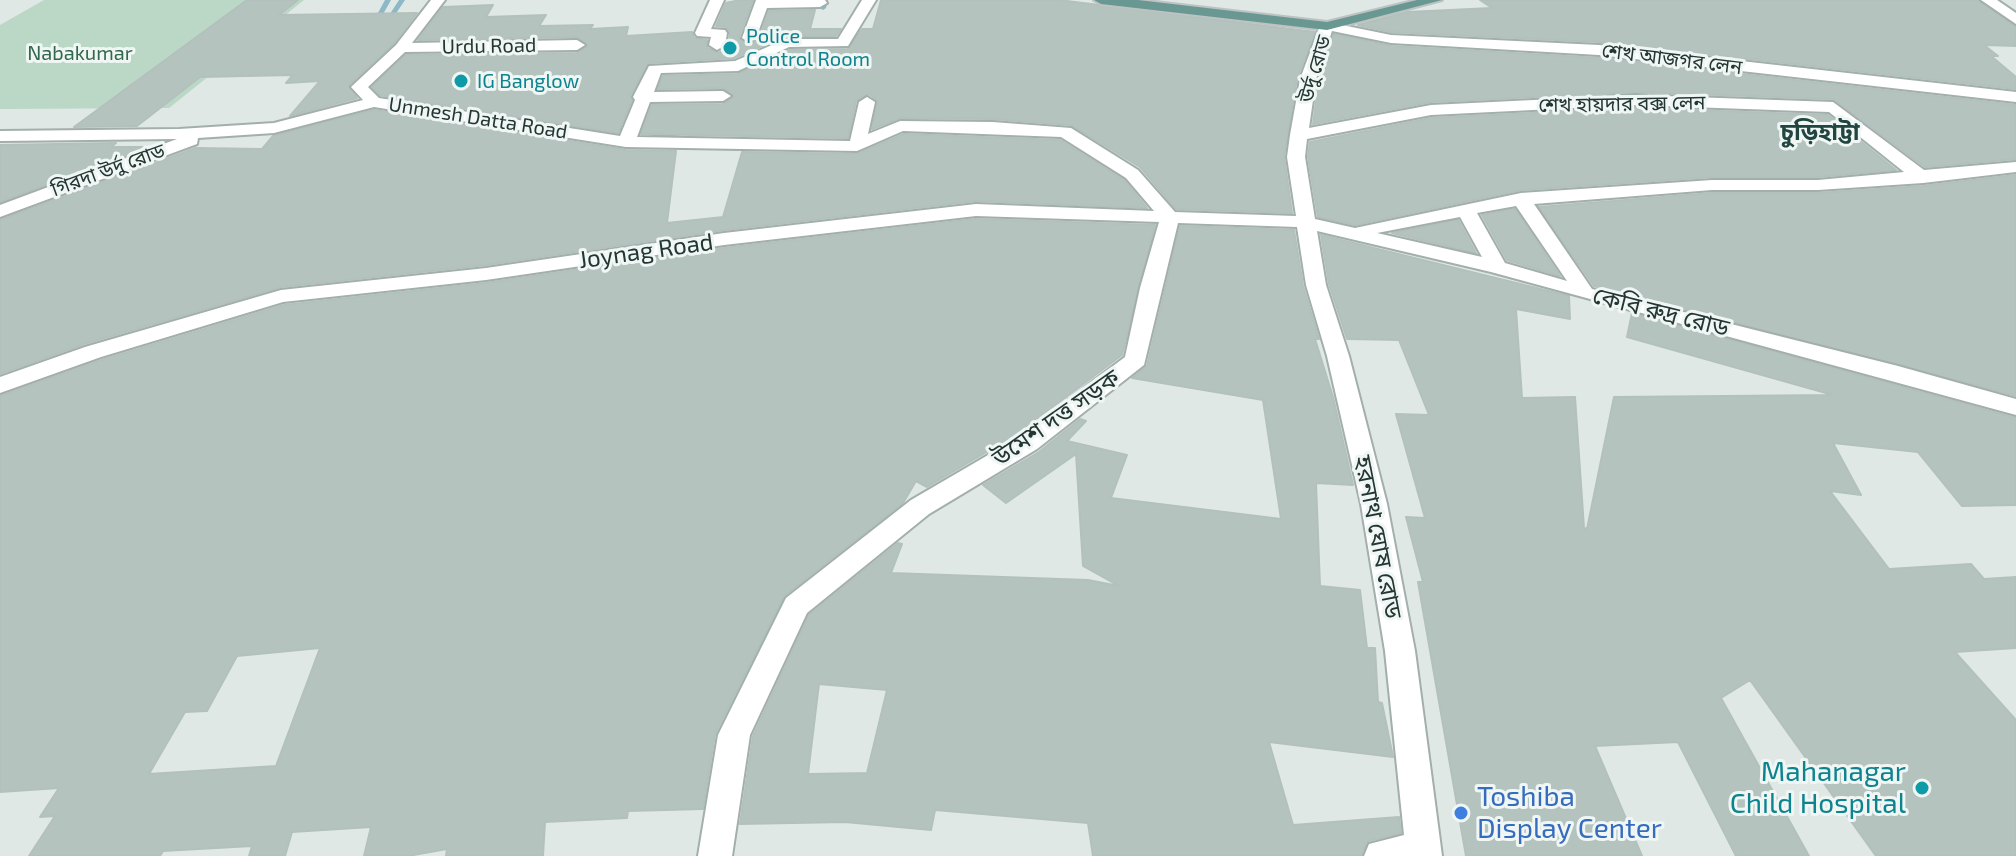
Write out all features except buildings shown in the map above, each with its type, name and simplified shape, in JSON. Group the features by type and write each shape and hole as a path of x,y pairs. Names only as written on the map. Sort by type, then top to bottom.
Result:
{"main road":[{"path":"1101,0 1326,14"},
{"path":"1192,0 1326,14"},
{"name":"উর্দু রোড","path":"1326,14 1372,0"},
{"name":"উর্দু রোড","path":"1326,14 1354,18 1435,0"}],"street":[{"name":"Unmesh Datta Road","path":"438,0 401,48 359,87 374,102 626,142"},
{"path":"717,0 702,33 720,33 717,45"},
{"path":"869,0 843,43 786,43 738,66 655,69 641,97 626,142 857,146 900,126 1065,132 1132,174 1170,218"},
{"path":"1988,0 2016,20"},
{"path":"749,38 762,2 820,4"},
{"name":"শেখ আজগর লেন","path":"1326,14 1391,39 1599,50 2016,97"},
{"name":"উর্দু রোড","path":"1305,222 1296,157 1308,79 1326,14"},
{"name":"Urdu Road","path":"401,48 577,45"},
{"path":"641,97 723,96"},
{"name":"শেখ হায়দার বক্স লেন","path":"1299,135 1431,110 1635,100 1833,107 1923,178"},
{"path":"0,136 274,128 374,102"},
{"path":"857,146 867,102"},
{"name":"গিরদা উর্দু রোড","path":"0,211 216,132"},
{"path":"1355,232 1521,199 1712,185 1818,185 1923,178 2016,167"},
{"path":"1521,199 1585,293"},
{"path":"1465,209 1497,267"},
{"name":"Joynag Road","path":"0,385 93,352 281,296 486,274 724,239 976,210 1305,222"},
{"name":"উমেশ দত্ত সড়ক","path":"715,856 734,735 796,606 920,507 1028,443 1136,360 1150,288 1170,218"},
{"name":"কেবি রুদ্র রোড","path":"1305,222 1497,267 2016,407"},
{"name":"হরনাথ ঘোষ রোড","path":"1305,222 1316,285 1338,356 1374,504 1400,651 1424,852"},
{"path":"1381,856 1424,852"}],"green space":[{"name":"Nabakumar","path":"44,0 304,0 169,108 0,109 0,25"}],"waterway":[{"path":"375,24 388,0"},
{"path":"387,23 402,0"},
{"path":"823,8 825,0"},
{"path":"606,127 696,140"}],"place":[{"name":"Police Control Room","path":"730,48"},
{"name":"IG Banglow","path":"461,81"},
{"name":"Mahanagar Child Hospital","path":"1922,788"},
{"name":"Toshiba Display Center","path":"1461,813"}],"district":[{"name":"চুড়িহাট্টা","path":"1820,132"}]}
